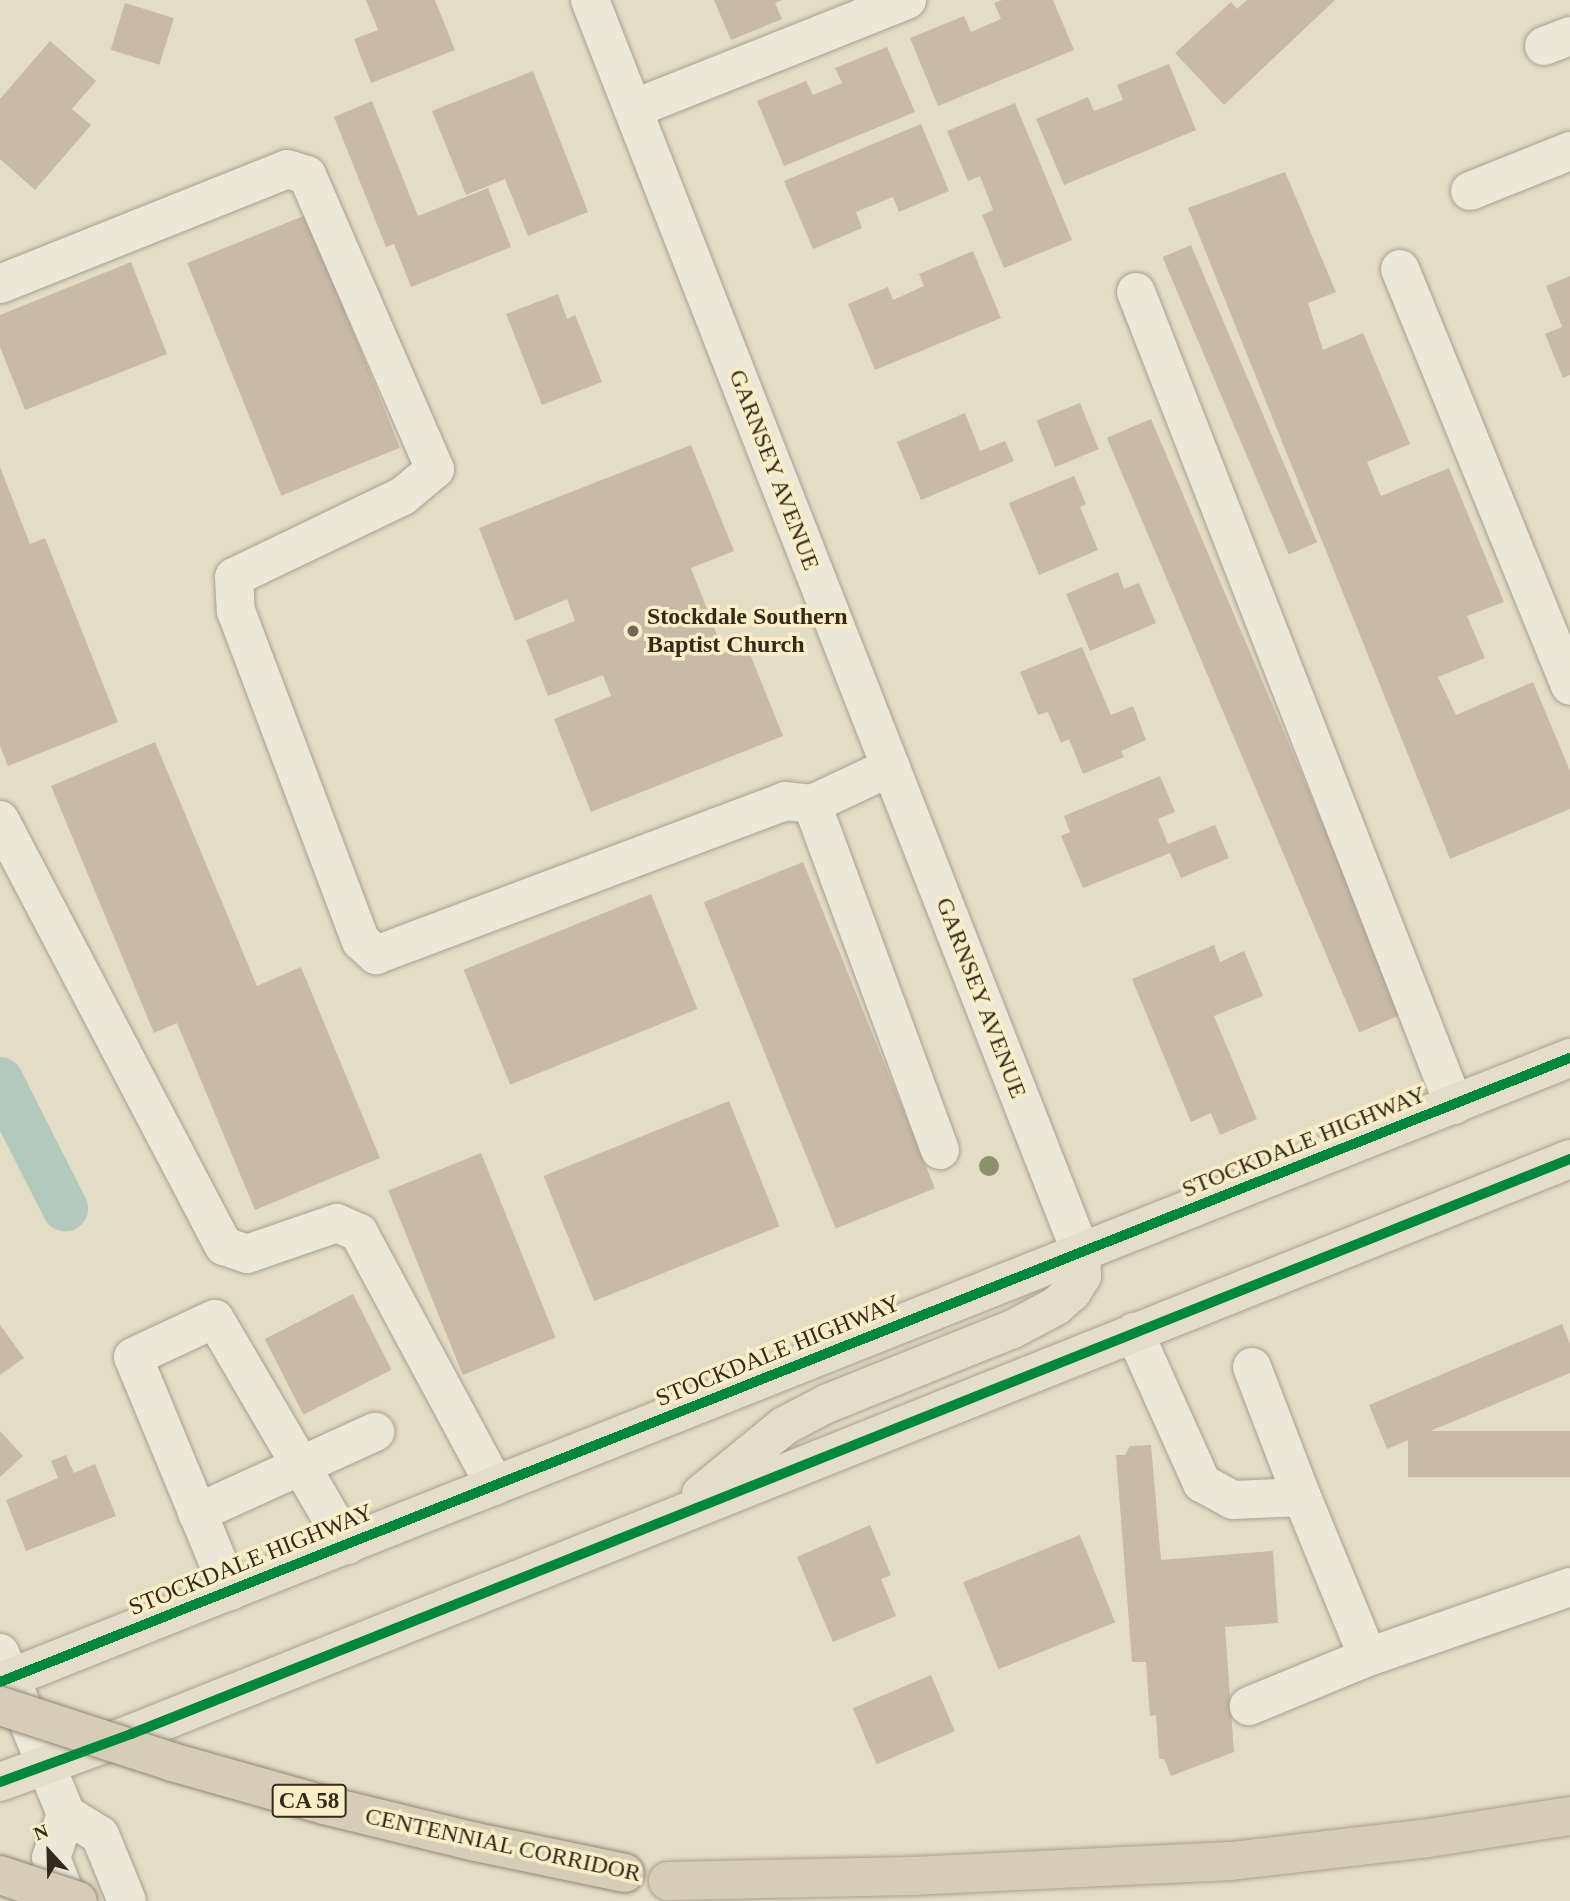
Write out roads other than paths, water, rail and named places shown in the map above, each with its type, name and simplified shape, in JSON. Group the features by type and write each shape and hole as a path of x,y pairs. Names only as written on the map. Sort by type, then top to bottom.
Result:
{"highway":[{"name":"CENTENNIAL CORRIDOR","path":"3,1680 172,1762 324,1805 476,1842 767,1901"},
{"path":"668,1881 912,1876 1231,1861 1422,1839 1570,1816"},
{"path":"0,1875 78,1901"}],"main road":[{"name":"STOCKDALE HIGHWAY","path":"3,1680 1570,1058"},
{"path":"0,1782 1570,1159"},
{"path":"678,1514 784,1426 826,1404 1013,1329 1056,1306 1072,1292 1082,1276 1081,1253"}],"street":[{"name":"GARNSEY AVENUE","path":"590,0 1081,1253"},
{"path":"633,109 907,0"},
{"path":"1470,191 1570,151"},
{"path":"0,284 287,169 307,175 435,469 402,496 234,577 236,611 361,941 376,956 785,801 812,804 891,767"},
{"path":"1400,269 1570,686"},
{"path":"1136,292 1454,1105"},
{"path":"812,804 940,1150"},
{"path":"0,820 224,1246 247,1254 337,1223 359,1233 495,1486"},
{"path":"230,1591 133,1356 215,1319 347,1545"},
{"path":"1134,1332 1202,1483 1233,1500 1301,1497"},
{"path":"1252,1367 1301,1497 1368,1657"},
{"path":"197,1513 375,1432"},
{"path":"1249,1706 1368,1657 1570,1587"},
{"path":"3,1680 48,1764 66,1814 100,1835 127,1901"},
{"path":"66,1814 51,1858 68,1901"}],"waterway":[{"path":"0,1080 65,1208"}],"place":[{"name":"Stockdale Southern Baptist Church","path":"633,631"}]}
